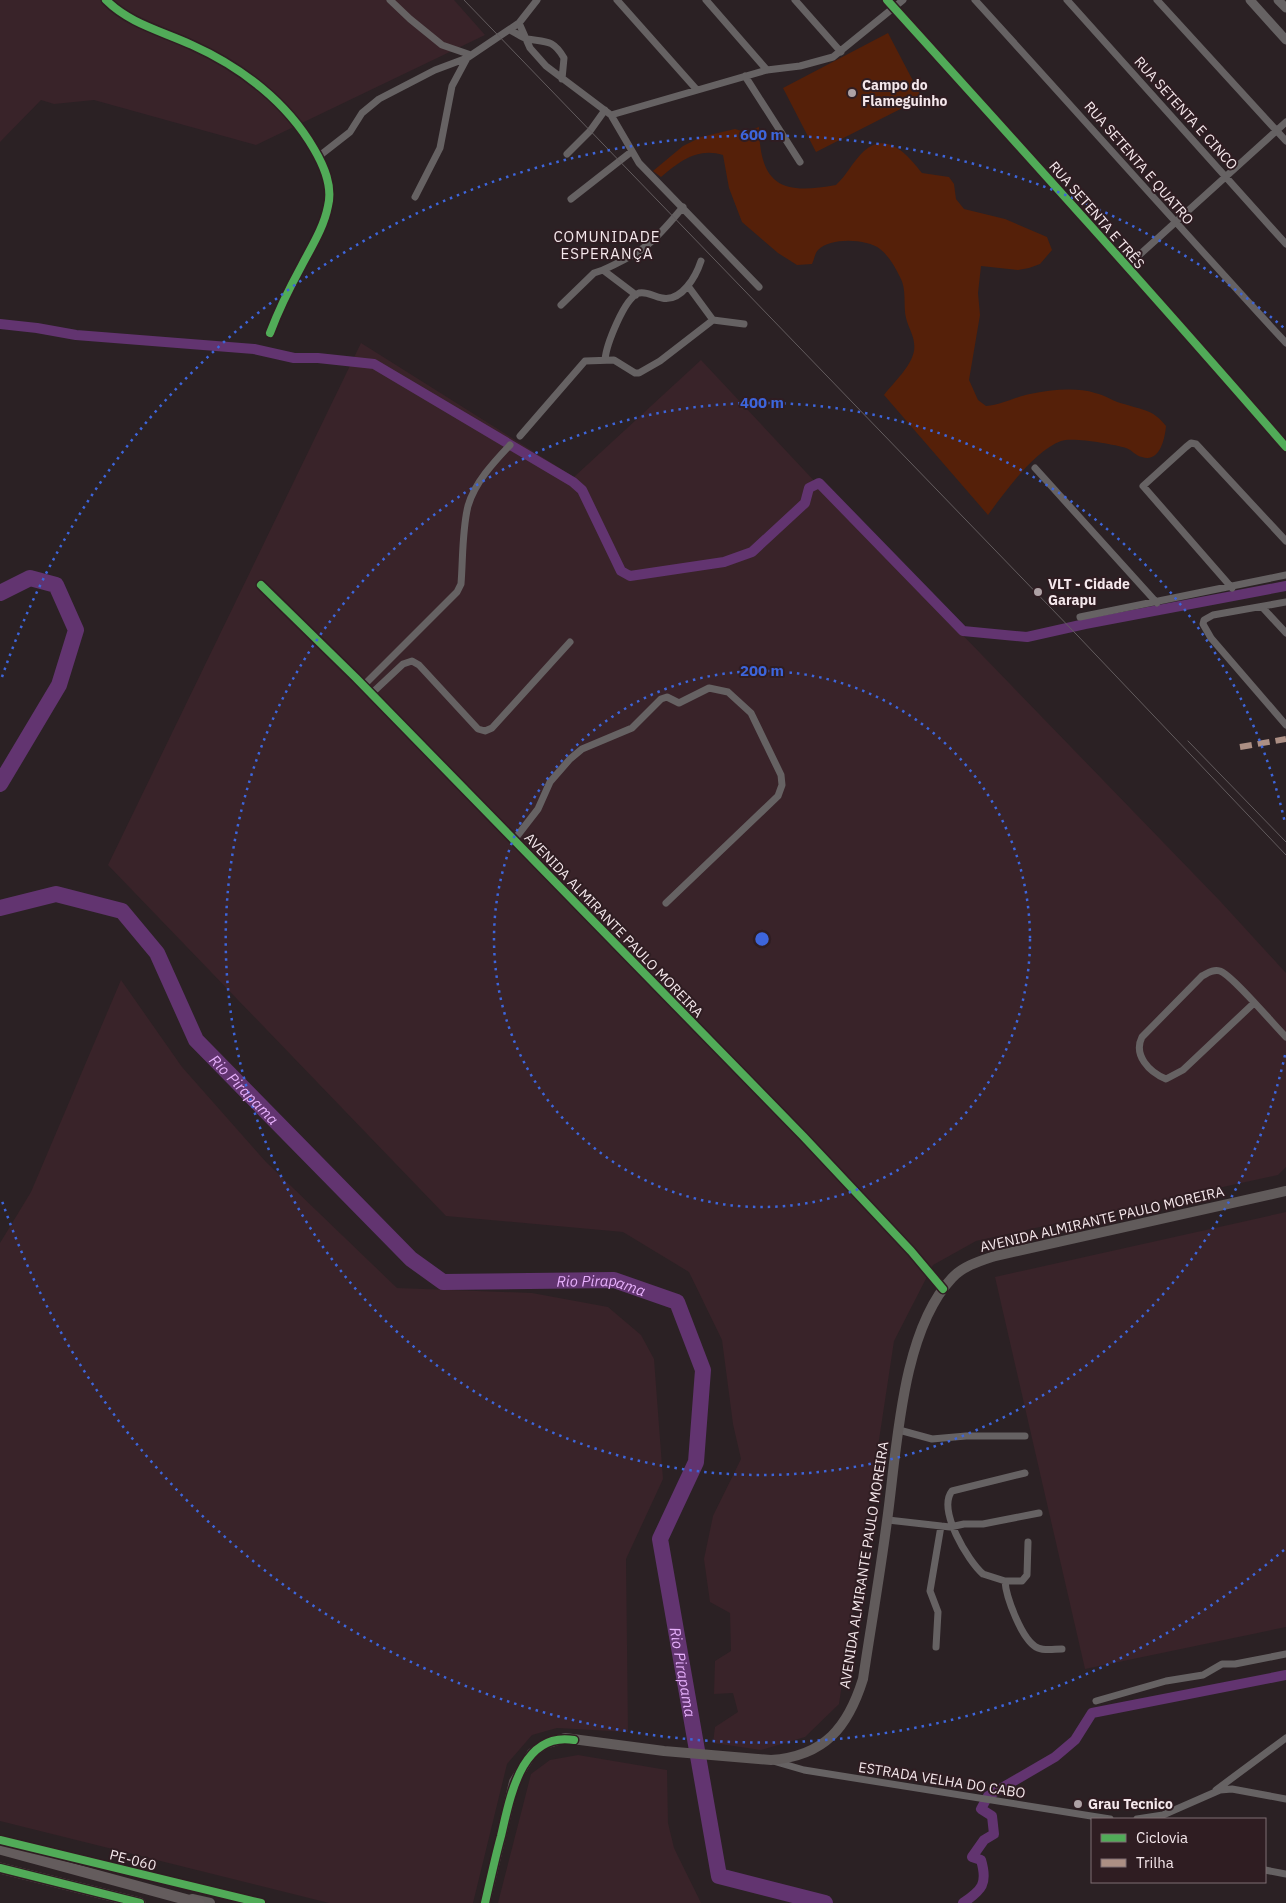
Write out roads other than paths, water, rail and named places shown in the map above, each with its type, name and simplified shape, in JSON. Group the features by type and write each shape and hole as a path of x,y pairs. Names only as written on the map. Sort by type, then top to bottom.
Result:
{"highway":[{"name":"PE-060","path":"0,1849 199,1903"},
{"path":"0,1868 140,1903"}],"main road":[{"name":"AVENIDA ALMIRANTE PAULO MOREIRA","path":"485,1903 514,1782 532,1753 546,1744 565,1738 731,1758 785,1759 816,1747 832,1736 850,1714 863,1679 910,1367 919,1335 943,1289 953,1277 964,1268 995,1256 1282,1192 1286,1184"},
{"path":"170,1895 210,1903"}],"street":[{"path":"106,0 120,12 145,26 216,56 264,90 296,121 318,157 329,186 329,205 314,243 282,304 270,333"},
{"path":"390,0 442,45 469,56"},
{"path":"318,157 350,132 362,113 379,99 435,70 469,56 519,23 537,0"},
{"path":"617,0 698,90"},
{"path":"706,0 767,70"},
{"path":"795,0 841,52"},
{"name":"RUA SETENTA E TRÊS","path":"887,0 1090,224 1286,447"},
{"path":"567,154 608,112 698,90 767,70 821,62 841,52 904,0"},
{"name":"RUA SETENTA E QUATRO","path":"975,0 1097,133 1176,224 1286,342"},
{"name":"RUA SETENTA E CINCO","path":"1067,0 1286,244"},
{"path":"1157,0 1286,141"},
{"path":"1250,0 1286,40"},
{"path":"1278,0 1286,8"},
{"path":"519,23 530,48 546,66 608,112 631,152 646,170 759,287"},
{"path":"509,30 526,38 540,39 550,43 560,51 564,64 562,79"},
{"path":"415,197 440,148 452,86 469,56"},
{"path":"745,76 800,162"},
{"path":"1126,267 1176,224 1286,122"},
{"path":"571,199 631,152"},
{"path":"561,305 594,274 632,257 648,246 683,207"},
{"path":"605,360 608,343 615,332 620,313 636,295 646,293 663,299 670,298 688,286 698,270 700,261"},
{"path":"603,270 636,295"},
{"path":"688,286 713,320"},
{"path":"520,436 562,389 581,364 589,359 621,362 635,373 639,373 660,361 713,320 744,324"},
{"path":"1232,588 1143,486 1186,447 1196,444 1286,541"},
{"path":"363,686 458,592 461,584 467,512 471,498 494,462 510,445"},
{"path":"1035,468 1157,603"},
{"path":"1080,617 1232,588 1286,575"},
{"name":"AVENIDA ALMIRANTE PAULO MOREIRA","path":"261,585 363,686 803,1136 911,1251 943,1289"},
{"path":"1286,602 1213,616 1204,620 1203,624 1211,638 1286,725"},
{"path":"1262,607 1286,633"},
{"path":"370,694 403,664 412,661 419,666 478,729 485,731 492,728 570,642"},
{"path":"514,840 538,809 550,782 559,770 582,750 632,728 661,699 667,697 679,703 709,688 718,688 728,692 751,713 774,759 782,785 778,796 666,904"},
{"path":"1254,1003 1183,1070 1174,1076 1166,1079 1160,1076 1140,1055 1138,1049 1142,1037 1209,972 1221,972 1254,1003 1286,1037"},
{"path":"899,1430 932,1439 966,1436 1025,1436"},
{"path":"1025,1473 952,1491 949,1499 950,1527 978,1570 988,1577 1005,1581 1018,1582 1025,1579 1027,1575 1028,1542"},
{"path":"888,1520 950,1527 964,1524 983,1524 1039,1513"},
{"path":"936,1648 938,1612 930,1591 941,1526"},
{"path":"1005,1581 1014,1614 1034,1645 1044,1649 1062,1649"},
{"path":"1096,1700 1166,1681 1203,1675 1222,1664 1235,1664 1286,1654"},
{"path":"1144,1818 1163,1815 1214,1791 1286,1738"},
{"name":"ESTRADA VELHA DO CABO","path":"771,1760 804,1770 966,1798 1005,1802 1104,1818"},
{"path":"1214,1791 1232,1789 1286,1799"},
{"path":"1266,1870 1286,1874"}],"waterway":[{"path":"0,324 76,335 254,349 294,358 318,358 374,364 573,482 582,490 621,571 630,576 724,562 752,552 805,503 809,488 819,483 963,631 1027,637 1085,624 1286,586"},
{"name":"Rio Pirapama","path":"0,593 30,578 56,585 76,630 59,685 0,784"},
{"name":"Rio Pirapama","path":"0,908 56,894 122,911 157,953 196,1040 411,1259 443,1282 614,1280 677,1302 703,1370 696,1462 660,1539 719,1876 825,1903"},
{"path":"963,1903 982,1886 984,1875 981,1860 972,1857 984,1840 994,1834 992,1816 981,1809 988,1796 1055,1757 1075,1740 1092,1713 1286,1675"}],"tram line":[{"path":"464,0 1077,635 1286,855"},
{"path":"1188,741 1286,842"}],"place":[{"name":"Campo do Flameguinho","path":"852,93"},
{"name":"VLT - Cidade Garapu","path":"1038,592"},
{"name":"Grau Tecnico","path":"1078,1804"}],"district":[{"name":"COMUNIDADE ESPERANÇA","path":"607,244"}]}
